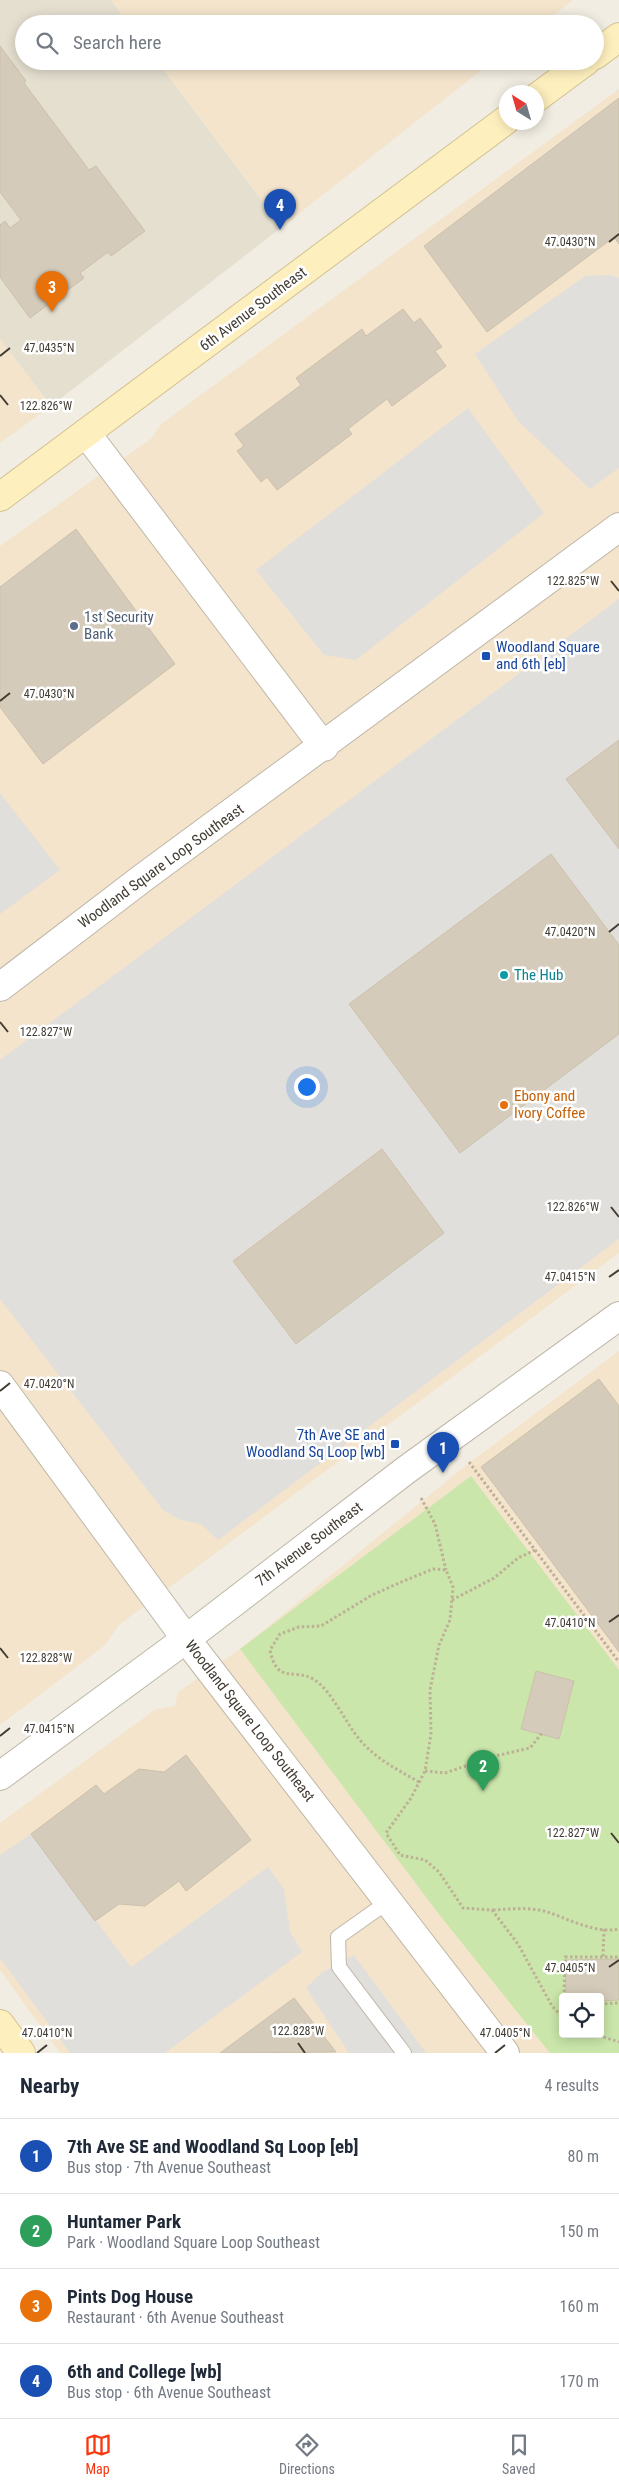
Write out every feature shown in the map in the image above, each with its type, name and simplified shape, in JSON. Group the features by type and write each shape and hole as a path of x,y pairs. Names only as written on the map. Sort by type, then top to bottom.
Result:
{"street":[{"path":"604,48 619,37"},
{"path":"544,92 574,70"},
{"name":"6th Avenue Southeast","path":"0,497 499,125"},
{"path":"86,434 324,747"},
{"name":"Woodland Square Loop Southeast","path":"0,987 144,877 324,747 619,527"},
{"name":"7th Avenue Southeast","path":"0,1776 186,1639 406,1470 619,1316"},
{"name":"Woodland Square Loop Southeast","path":"0,1385 186,1639 505,2053"},
{"path":"0,2024 21,2053"}],"lane":[{"path":"389,1901 338,1937 339,1967 404,2053"}],"path":[{"path":"452,1437 619,1662"},
{"path":"406,1470 435,1524 446,1570 453,1587 450,1620 439,1645 430,1690 431,1734 425,1771 386,1833 400,1855 425,1860 439,1872 463,1908 492,1910 519,1908 543,1911 604,1929 619,1929"},
{"path":"452,1600 494,1578 518,1558 536,1550"},
{"path":"419,1782 374,1755 343,1719 333,1700 313,1679 282,1672 272,1661 270,1650 280,1634 299,1627 321,1626 372,1595 433,1569 446,1570"},
{"path":"425,1771 445,1773 495,1756 530,1748 542,1733"},
{"path":"492,1910 518,1944 552,2006 559,2014"},
{"path":"603,1957 604,1929"},
{"path":"564,1993 565,1958 619,1957"},
{"path":"604,2004 619,2003"},
{"path":"604,2037 619,2042"}],"shaded area":[{"path":"0,0 111,0 122,15 15,15 15,70 164,70 282,227 51,406 0,339"},
{"path":"111,0 573,0 554,15 122,15"},
{"path":"164,70 482,70 282,227"},
{"path":"619,89 619,1253 119,1625 104,1646 0,1725 0,546 152,438 161,424"},
{"path":"611,275 619,278 619,468 590,489 518,421 475,354 585,276"},
{"path":"0,339 51,406 0,443"},
{"path":"468,408 544,513 356,660 324,655 256,570"},
{"path":"619,599 619,740 567,779 619,849 619,945 551,854 349,1004 460,1153 619,1034 619,1239 218,1540 201,1524 180,1520 163,1510 0,1299 0,1060","holes":["382,1150 444,1233 296,1344 233,1261"]},
{"path":"0,793 60,870 0,914"},
{"path":"619,1351 619,2053 60,2053 0,1970 0,1823 156,1709 175,1706 178,1692 240,1649 469,1463"},
{"path":"31,1834 131,1967 268,1867 284,1889 290,1932 302,1952 165,2053 70,2053 0,1958 0,1855"},
{"path":"354,1955 426,2053 349,2053 306,1988 321,1973"}],"green space":[{"path":"471,1476 619,1670 619,2053 550,2053 438,1913 240,1649"}],"building":[{"path":"0,46 15,66 15,70 18,70 26,81 24,83 89,170 96,166 145,231 111,256 108,252 80,273 84,278 30,318 0,277 0,225 5,221 10,228 21,220 0,192"},
{"path":"619,98 619,244 614,237 487,332 424,246"},
{"path":"403,309 414,323 420,318 442,347 435,351 446,366 392,406 387,399 348,429 352,434 277,490 267,477 261,482 237,451 244,446 235,434 301,385 296,378 362,329 366,336"},
{"name":"1st Security Bank","path":"76,529 175,664 43,764 0,707 0,587"},
{"path":"619,740 619,849 566,779"},
{"name":"The Hub","path":"551,854 619,945 619,1034 460,1153 349,1004"},
{"path":"382,1149 444,1233 296,1344 233,1261"},
{"path":"599,1379 619,1406 619,1652 481,1467"},
{"path":"536,1671 574,1681 559,1739 521,1729"},
{"path":"186,1755 251,1840 186,1891 179,1881 145,1906 119,1904 95,1921 31,1834 96,1785 104,1794 139,1769 164,1772"},
{"path":"619,1959 619,2000 604,2001 604,1993 566,1993 566,1960"},
{"path":"294,1998 336,2052 220,2053"}],"place":[{"name":"6th and College [wb]","path":"280,230"},
{"name":"Pints Dog House","path":"52,312"},
{"name":"1st Security Bank","path":"74,626"},
{"name":"Woodland Square and 6th [eb]","path":"486,656"},
{"name":"The Hub","path":"504,975"},
{"name":"Ebony and Ivory Coffee","path":"504,1105"},
{"name":"7th Ave SE and Woodland Sq Loop [wb]","path":"395,1444"},
{"name":"7th Ave SE and Woodland Sq Loop [eb]","path":"443,1473"},
{"name":"Huntamer Park","path":"483,1791"}]}
